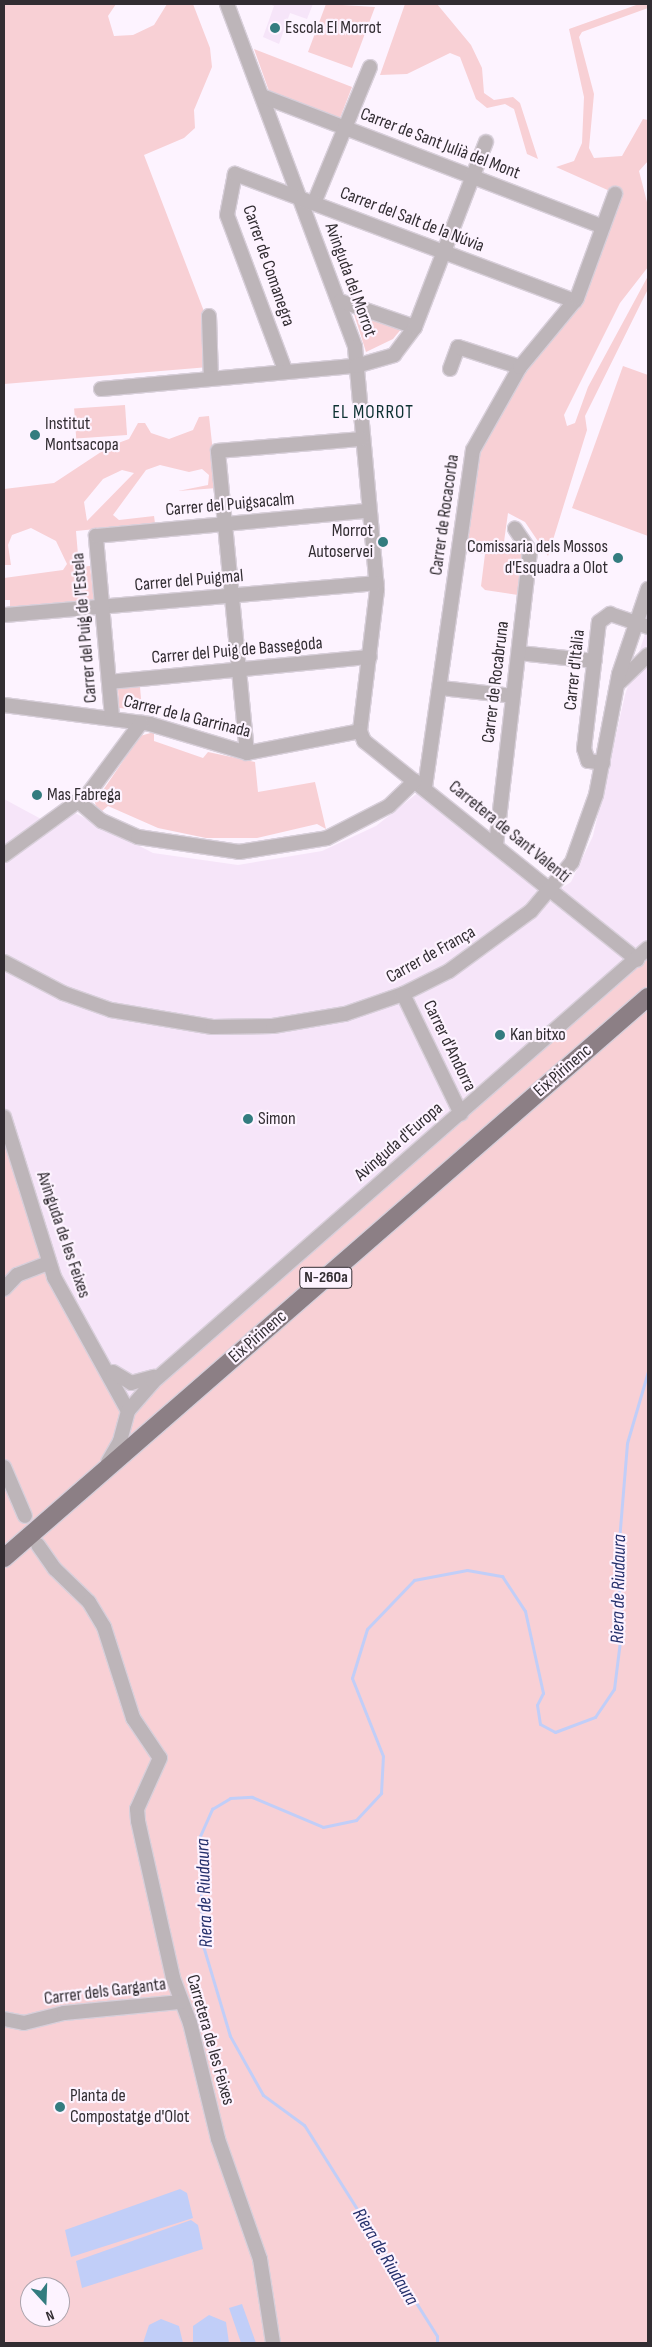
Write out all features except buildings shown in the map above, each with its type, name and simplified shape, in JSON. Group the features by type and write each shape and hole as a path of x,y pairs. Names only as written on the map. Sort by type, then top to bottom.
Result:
{"main road":[{"name":"Eix Pirinenc","path":"4,1558 648,997"}],"street":[{"name":"Avinguda del Morrot","path":"227,4 340,301 356,366 368,511 377,583 360,732"},
{"path":"314,203 343,127 370,67"},
{"name":"Carrer de Sant Julià del Mont","path":"262,96 604,227"},
{"path":"101,390 285,370 356,366 394,355 415,327 446,252 486,142"},
{"name":"Carrer del Salt de la Núvia","path":"235,174 300,196 575,302"},
{"name":"Carrer de Comanegra","path":"235,174 228,215 285,370"},
{"name":"Carrer de Rocacorba","path":"420,784 441,688 471,457 520,367 575,302 615,194"},
{"path":"340,301 415,327"},
{"path":"209,316 211,378"},
{"path":"450,369 458,347 520,367"},
{"path":"247,753 218,451 362,439"},
{"name":"Carrer del Puigsacalm","path":"96,536 368,511"},
{"name":"Carrer de Rocabruna","path":"496,845 530,551 515,529"},
{"name":"Carrer del Puig de l'Estela","path":"96,536 112,717"},
{"name":"Carrer del Puigmal","path":"4,615 377,583"},
{"name":"Carrer de França","path":"4,962 83,1001 187,1025 308,1022 403,994 487,947 551,891 578,850 603,763 616,690 642,625 648,589"},
{"name":"Carrer d'Itàlia","path":"603,763 588,761 584,752 602,617 613,614 642,625"},
{"path":"519,653 595,661"},
{"path":"616,690 629,670 648,655"},
{"name":"Carrer del Puig de Bassegoda","path":"109,682 370,657"},
{"path":"441,688 513,696"},
{"name":"Carrer de la Garrinada","path":"4,705 112,717 141,723 247,753 360,732"},
{"path":"4,855 79,802 98,784 141,723"},
{"name":"Carretera de Sant Valentí","path":"360,732 364,741 420,784 637,960"},
{"path":"79,802 102,821 138,837 239,852 327,838 389,806 420,784"},
{"name":"Avinguda d'Europa","path":"95,1478 116,1450 128,1411 173,1364 637,960 648,948"},
{"name":"Carrer d'Andorra","path":"403,994 461,1114"},
{"name":"Avinguda de les Feixes","path":"4,1117 49,1263 72,1315 104,1362 128,1411"},
{"path":"4,1289 17,1275 49,1263"},
{"name":"Avinguda d'Europa","path":"104,1362 131,1384 146,1382 173,1364"},
{"path":"4,1467 25,1516"},
{"name":"Carretera de les Feixes","path":"38,1545 55,1569 89,1602 104,1627 133,1718 160,1758 137,1814 181,2002 218,2139 256,2246 273,2343"},
{"name":"Carrer dels Garganta","path":"4,2019 24,2023 64,2013 181,2002"}],"shaded area":[{"path":"4,4 116,4 108,16 114,36 133,35 154,25 167,4 193,4 210,48 212,67 194,110 195,128 184,138 144,155 205,314 209,367 4,384"},
{"name":"Escola El Morrot","path":"269,4 313,4 307,19 290,13 279,44 263,37 274,6"},
{"path":"326,4 375,7 352,68 308,52"},
{"path":"405,4 437,4 471,45 482,68 484,93 494,100 513,97 520,103 538,159 527,154 514,109 505,104 487,108 476,99 460,57 450,53 407,74 380,75"},
{"path":"639,4 648,4 648,8 582,32 579,37 594,94 589,148 594,158 622,156 643,119 648,120 648,161 639,171 648,206 648,267 620,303 564,415 567,426 575,423 588,387 648,276 648,289 585,416 587,430 548,556 525,522 508,513 503,549 523,551 518,595 485,590 481,586 485,554 465,552 478,453 523,373 545,345 621,196 556,167 574,161 582,143 584,97 569,29"},
{"path":"254,49 352,87 340,118 269,91"},
{"path":"358,311 402,328 393,339 366,352 354,314"},
{"path":"623,366 648,375 648,536 572,508"},
{"path":"125,405 127,435 76,438 74,409"},
{"path":"209,416 217,488 178,491 208,485 209,475 202,469 189,472 160,465 146,470 113,515 119,520 154,516 155,523 76,531 79,567 90,566 94,602 10,609 10,600 4,600 4,578 63,570 67,564 56,541 31,528 12,535 8,545 11,565 4,565 4,489 54,483 110,446 129,439 138,423 145,423 151,433 169,439 193,430 199,417","holes":["122,470 134,473 87,521 84,502 103,479"]},
{"path":"648,625 648,968 596,1015 589,1009 135,1407 68,1319 4,1136 4,799 54,826 75,813 153,853 238,865 322,851 376,826 425,787 557,891 571,882 593,836 625,695"},
{"path":"140,687 142,710 119,708 118,689"},
{"path":"154,732 154,741 203,758 208,752 255,762 258,792 315,782 326,829 317,824 257,838 206,838 158,828 108,806 102,811 96,807 95,802 140,736"},
{"path":"648,959 648,2343 4,2343 4,1136 58,1297 128,1411"}],"water":[{"path":"180,2189 187,2193 193,2218 71,2257 65,2230"},
{"path":"191,2220 198,2225 203,2249 82,2288 76,2261"},
{"path":"242,2304 256,2343 241,2343 229,2308"},
{"path":"209,2315 226,2322 229,2343 193,2343 193,2326"},
{"path":"161,2319 179,2326 183,2343 143,2343 149,2325"}],"waterway":[{"name":"Riera de Riudaura","path":"437,2343 437,2336 304,2125 263,2095 230,2036 202,1942 200,1836 212,1809 230,1798 252,1797 323,1827 356,1820 381,1793 383,1756 352,1678 367,1629 414,1580 467,1570 502,1576 525,1611 543,1693 537,1705 540,1724 555,1732 595,1717 614,1689 622,1625 617,1565 627,1443 648,1371"}],"place":[{"name":"Escola El Morrot","path":"275,28"},
{"name":"Institut Montsacopa","path":"35,435"},
{"name":"Morrot Autoservei","path":"383,542"},
{"name":"Comissaria dels Mossos d'Esquadra a Olot","path":"618,558"},
{"name":"Mas Fabrega","path":"37,795"},
{"name":"Kan bitxo","path":"500,1035"},
{"name":"Simon","path":"248,1119"},
{"name":"Planta de Compostatge d'Olot","path":"60,2107"}],"district":[{"name":"EL MORROT","path":"373,413"}]}
